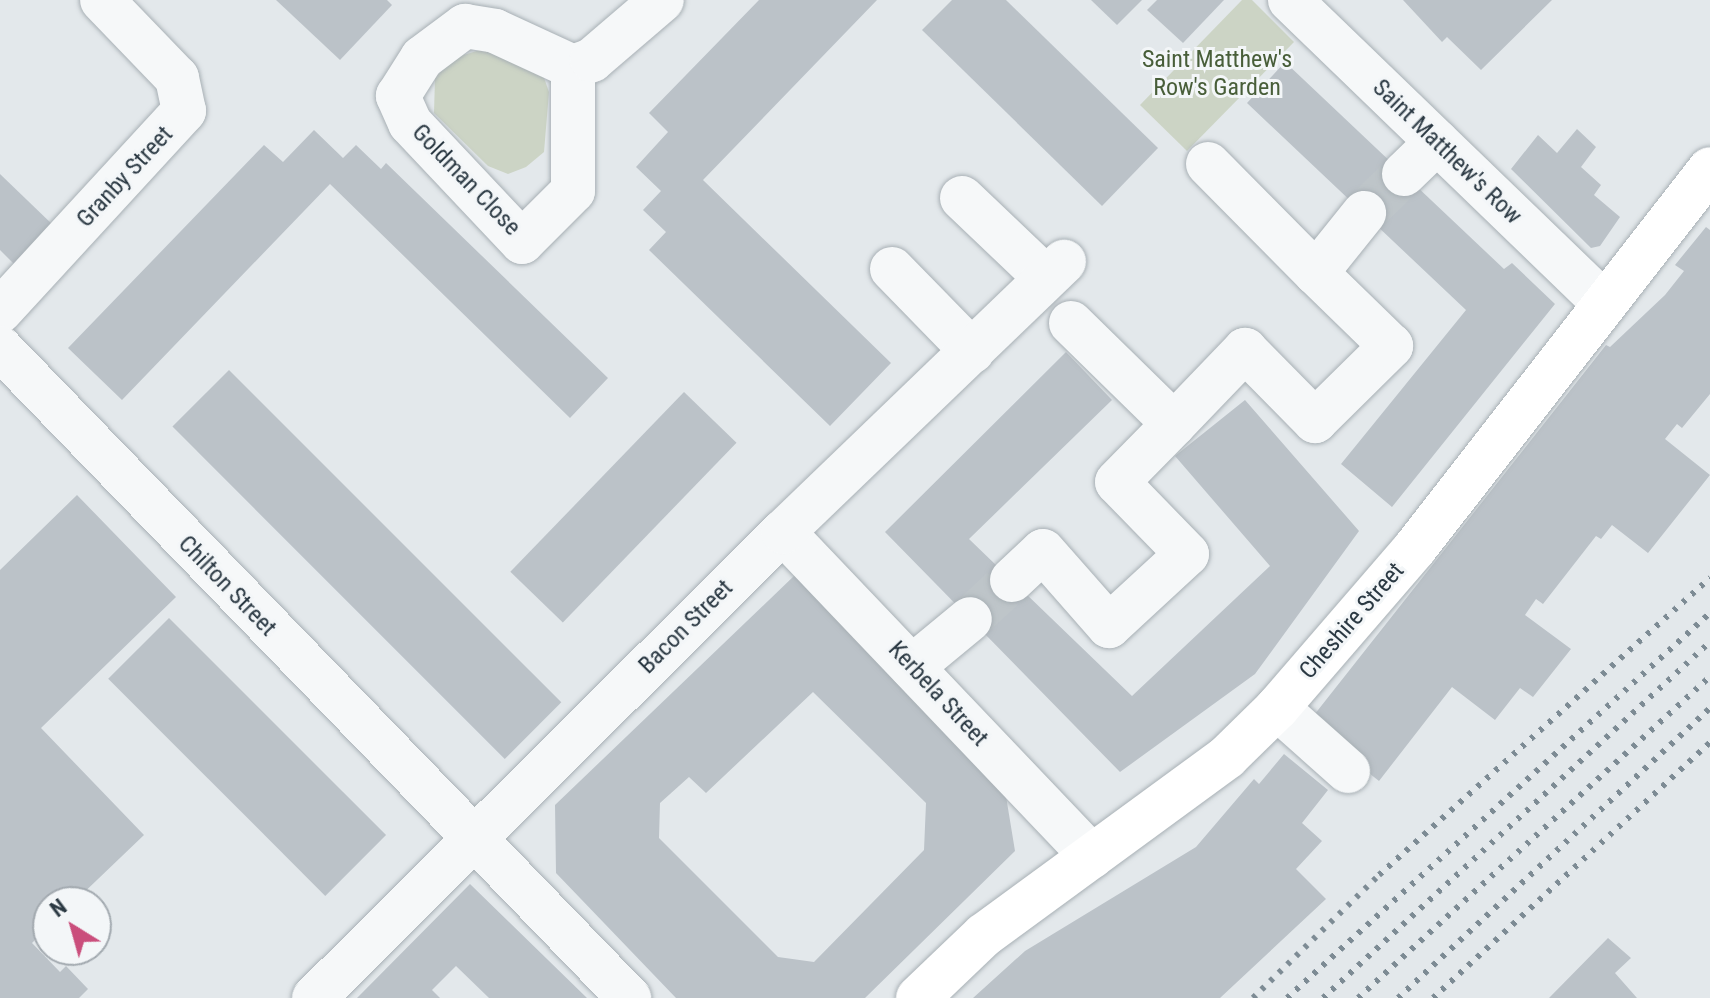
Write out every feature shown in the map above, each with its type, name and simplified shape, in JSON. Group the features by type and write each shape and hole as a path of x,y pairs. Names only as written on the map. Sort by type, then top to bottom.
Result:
{"main road":[{"name":"Cheshire Street","path":"918,998 984,935 1227,757 1277,708 1415,548 1710,170"}],"street":[{"name":"Granby Street","path":"0,311 184,111 177,78 102,0"},
{"path":"573,67 592,60 662,0"},
{"name":"Saint Matthew's Row","path":"1290,0 1604,303"},
{"name":"Goldman Close","path":"465,26 495,31 573,67 573,191 522,242 410,123 398,96 422,58 465,26"},
{"path":"1404,174 1437,142"},
{"path":"1012,580 1043,551 1109,626 1187,554 1117,482 1245,350 1315,421 1391,346 1208,164"},
{"name":"Bacon Street","path":"314,998 453,821 783,532 1055,270 962,198"},
{"path":"1316,273 1364,213"},
{"path":"892,269 972,351"},
{"path":"1071,323 1174,424"},
{"name":"Chilton Street","path":"0,348 453,821 629,998"},
{"name":"Kerbela Street","path":"783,532 1092,856"},
{"path":"912,667 970,619"},
{"path":"1277,708 1348,771"}],"green space":[{"name":"Saint Matthew's Row's Garden","path":"1242,0 1252,0 1294,42 1187,151 1140,105"},
{"path":"483,49 543,75 549,92 544,152 526,167 508,174 488,166 434,113 435,78 454,58"}],"building":[{"path":"276,0 387,0 392,5 340,60"},
{"path":"759,0 877,0 703,180 891,363 830,426 649,250 666,232 643,210 661,191 636,167 668,132 649,113"},
{"path":"952,0 1006,0 1158,148 1102,206 922,30"},
{"path":"1091,0 1142,0 1117,25"},
{"path":"1157,0 1224,0 1183,43 1147,10"},
{"path":"1403,0 1552,0 1481,70 1447,37 1442,42"},
{"path":"1285,62 1504,269 1512,263 1555,304 1392,507 1341,464 1466,310 1247,103"},
{"path":"1577,129 1596,147 1581,167 1601,185 1594,195 1620,217 1600,246 1591,248 1511,169 1538,135 1557,153"},
{"path":"314,130 343,158 356,145 381,169 386,163 608,378 570,418 330,184 122,400 68,348 264,145 283,162"},
{"path":"0,174 54,226 16,266 0,250"},
{"path":"1706,227 1710,230 1710,394 1682,428 1677,424 1665,439 1710,475 1648,553 1612,525 1601,539 1596,536 1543,604 1536,599 1525,615 1571,649 1533,697 1520,688 1495,720 1452,687 1379,781 1307,724 1606,345 1610,347 1665,295 1684,271 1675,265"},
{"path":"1066,352 1112,400 969,539 1132,696 1270,566 1175,456 1245,400 1359,531 1255,674 1120,772 885,532"},
{"path":"229,370 561,702 505,759 172,427"},
{"path":"684,392 737,443 563,623 510,572"},
{"path":"77,495 176,597 41,728 144,835 91,886 32,886 32,966 54,966 60,972 66,966 88,989 79,998 0,998 0,570"},
{"path":"795,575 1004,784 1015,851 865,998 676,998 556,873 555,805","holes":["813,692 926,803 924,850 814,962 778,957 659,838 660,803 689,777 706,793"]},
{"path":"169,618 386,835 325,896 108,679"},
{"path":"1284,754 1328,790 1302,823 1322,841 1296,869 1326,899 1220,998 973,998 1025,951 1196,847 1254,779 1259,784"},
{"path":"470,884 587,998 489,998 456,966 432,990 440,998 357,998"},
{"path":"1608,938 1631,958 1615,973 1637,998 1549,998"}],"tunnel":[{"path":"1364,213 1404,174"},
{"path":"970,619 1012,580"}],"railway":[{"path":"1253,998 1379,875 1710,578"},
{"path":"1287,998 1710,613"},
{"path":"1323,998 1710,642"},
{"path":"1358,998 1710,677"},
{"path":"1398,998 1710,708"},
{"path":"1433,998 1710,742"}]}
